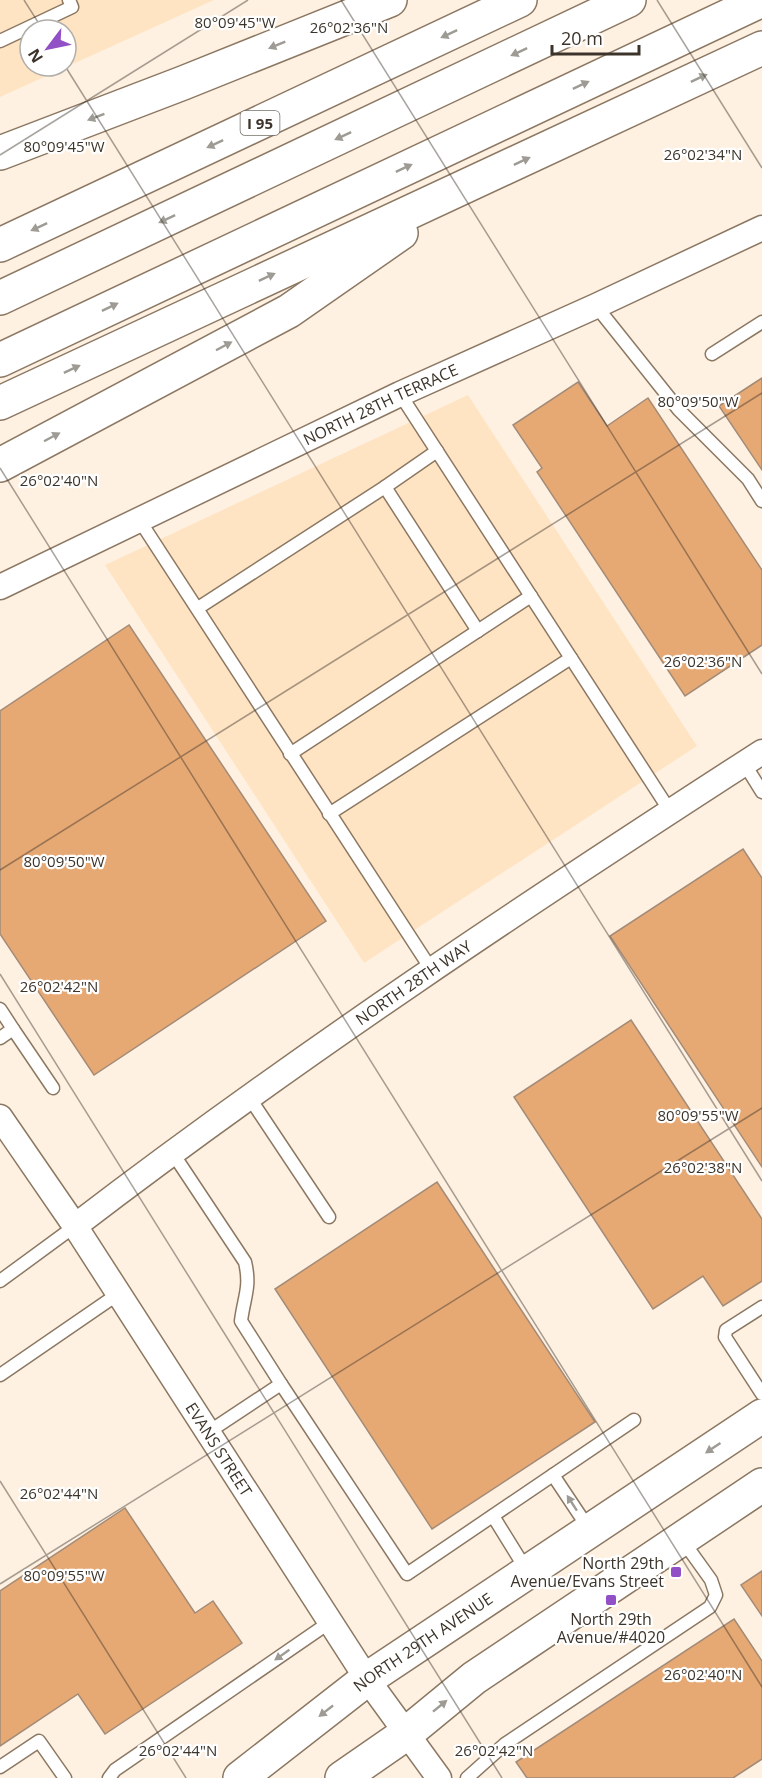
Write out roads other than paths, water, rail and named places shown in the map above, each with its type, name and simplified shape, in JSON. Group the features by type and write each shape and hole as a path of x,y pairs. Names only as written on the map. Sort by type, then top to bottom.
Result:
{"main road":[{"path":"0,153 172,88 390,0"},
{"name":"I 95","path":"0,245 520,0"},
{"path":"0,298 629,0"},
{"path":"0,360 762,0"},
{"path":"0,403 762,48"},
{"path":"0,465 289,311 469,185"},
{"name":"NORTH 29TH AVENUE","path":"240,1778 368,1679 762,1416"},
{"path":"342,1778 407,1733 474,1678 762,1485"}],"street":[{"name":"NORTH 28TH TERRACE","path":"0,587 400,394 762,228"},
{"name":"NORTH 28TH WAY","path":"75,1226 172,1152 431,969 753,757"},
{"name":"EVANS STREET","path":"0,1117 75,1226 330,1622 439,1778"}],"lane":[{"path":"0,41 72,7 69,0"},
{"path":"596,306 679,411 748,479 762,501"},
{"path":"712,354 762,322"},
{"path":"400,394 670,811"},
{"path":"198,608 437,451"},
{"path":"385,487 478,631"},
{"path":"140,521 431,969"},
{"path":"290,754 531,596"},
{"path":"328,813 571,658"},
{"path":"753,757 762,792"},
{"path":"0,1009 52,1088"},
{"path":"0,1038 13,1029"},
{"path":"249,1097 329,1217"},
{"path":"172,1152 245,1262 248,1277 247,1296 241,1321 407,1574 634,1420"},
{"path":"0,1281 75,1226"},
{"path":"0,1375 118,1294"},
{"path":"762,1307 726,1330 725,1337 762,1394"},
{"path":"207,1433 281,1384"},
{"path":"554,1475 590,1530"},
{"path":"493,1516 528,1572"},
{"path":"467,1778 505,1744 710,1606 716,1595 711,1580 681,1539"},
{"path":"110,1778 115,1770 330,1622"},
{"path":"0,1767 39,1741 65,1778"}],"place":[{"name":"North 29th Avenue/Evans Street","path":"676,1572"},
{"name":"North 29th Avenue/#4020","path":"611,1600"}]}
